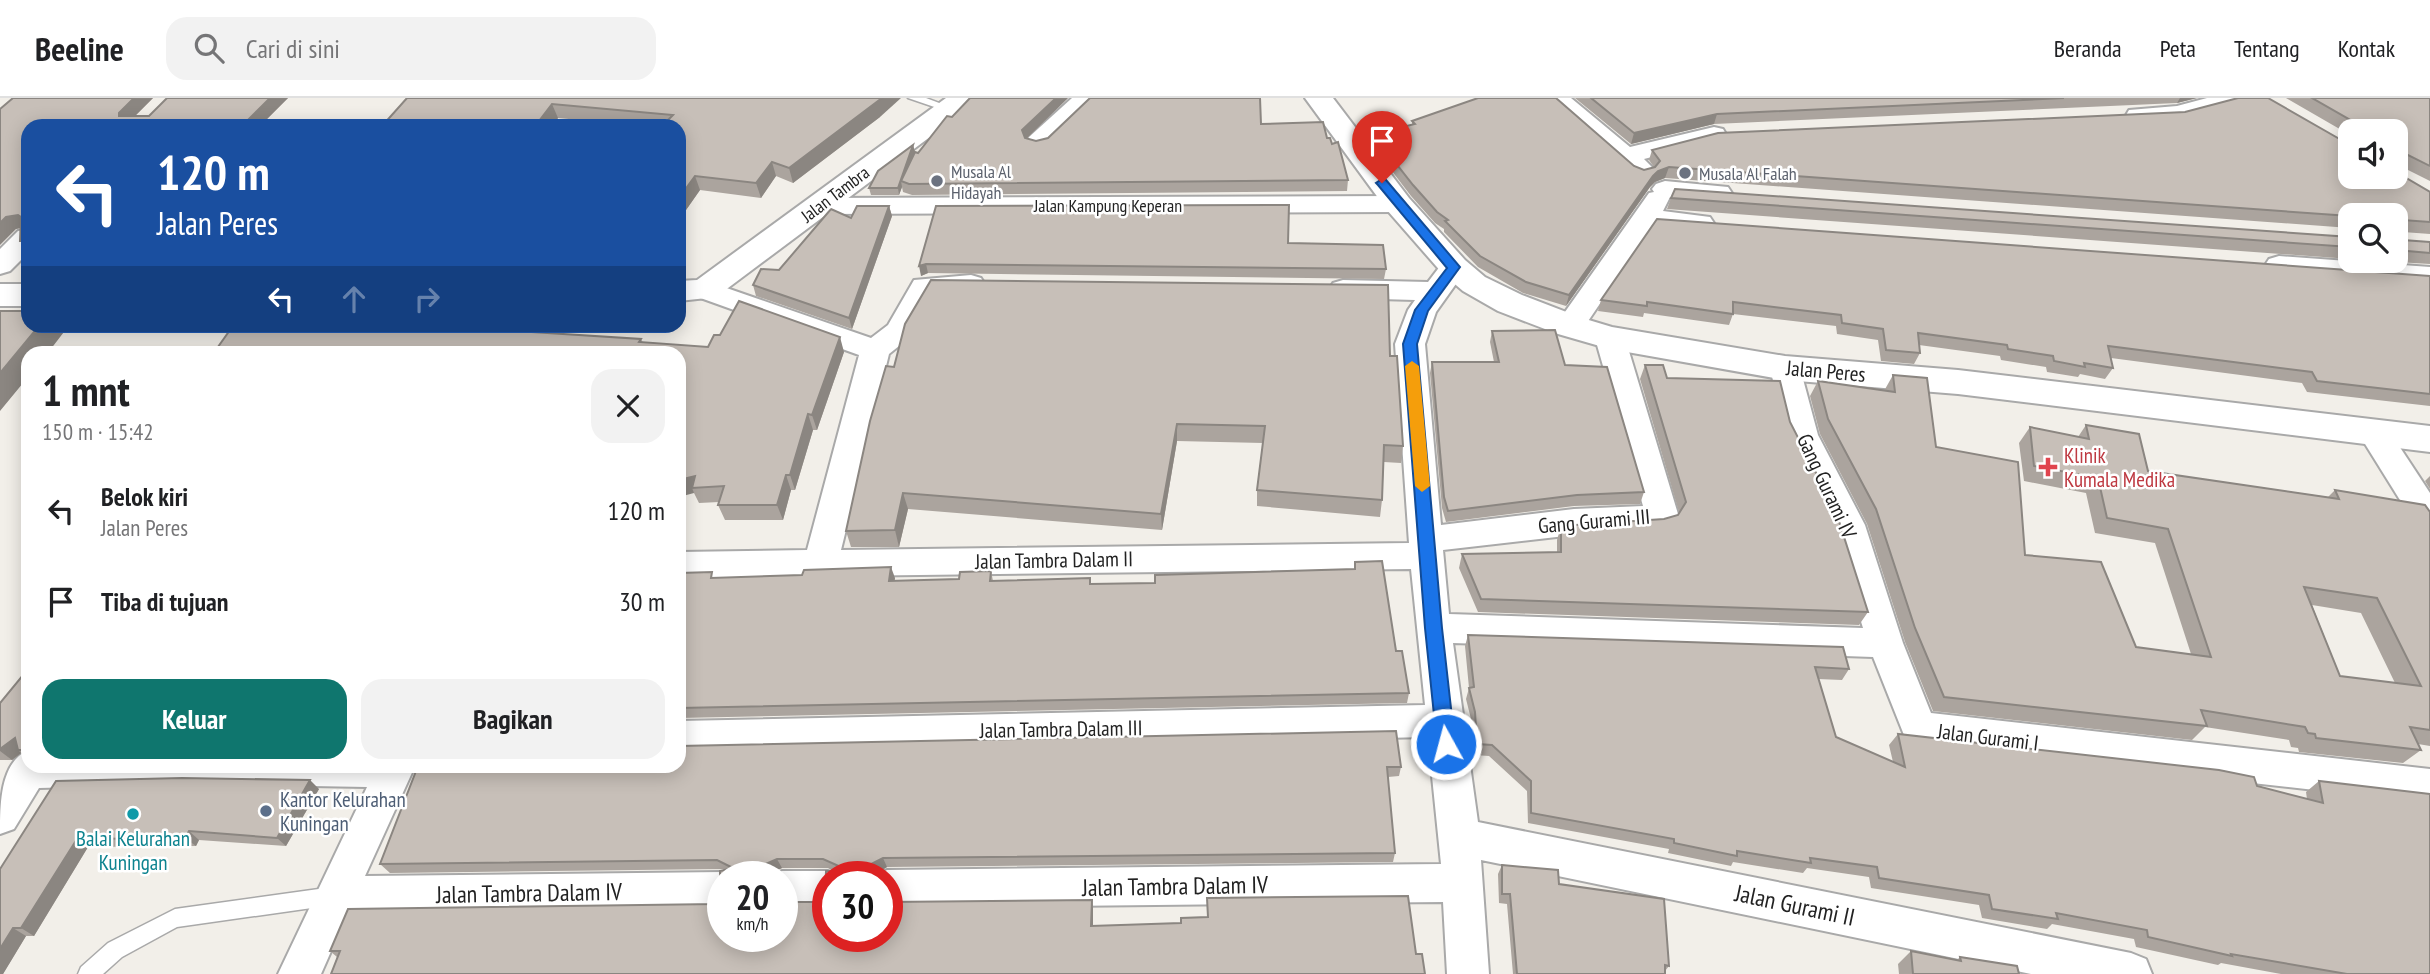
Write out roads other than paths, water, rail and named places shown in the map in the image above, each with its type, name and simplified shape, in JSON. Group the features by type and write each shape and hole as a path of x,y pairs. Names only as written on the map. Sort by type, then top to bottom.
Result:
{"street":[{"path":"1038,142 1086,98"},
{"name":"Jalan Peres","path":"1319,98 1398,204 1445,279 1474,284 1510,303 1570,326 1610,338 1785,368 1958,382 2430,439"},
{"path":"2109,117 2178,113 2235,98"},
{"path":"1562,99 1665,189 1748,195"},
{"name":"Jalan Tambra","path":"692,291 819,206 956,104"},
{"path":"1625,156 1714,134 1740,133"},
{"path":"1570,326 1665,189"},
{"name":"Jalan Kampung Keperan","path":"819,206 1398,204"},
{"path":"1645,218 1720,225"},
{"path":"0,265 21,244"},
{"path":"2257,263 2430,276"},
{"path":"1318,288 1445,279"},
{"path":"1445,279 1422,310 1410,344 1433,628 1460,836 1468,974"},
{"path":"821,563 875,350 899,331 924,286 996,284"},
{"path":"692,291 875,350"},
{"path":"0,295 21,295"},
{"name":"Gang Gurami III","path":"1428,547 1574,522 1658,518 1662,514 1610,338"},
{"name":"Gang Gurami IV","path":"1785,368 1802,435 1848,525 1885,643"},
{"path":"2373,431 2430,520"},
{"name":"Jalan Tambra Dalam II","path":"686,565 1428,547"},
{"path":"1433,628 1885,643"},
{"name":"Jalan Gurami I","path":"1885,643 1917,724 1931,731 2430,786"},
{"name":"Jalan Tambra Dalam III","path":"686,737 1443,721"},
{"path":"0,816 27,773"},
{"path":"299,974 393,773"},
{"name":"Jalan Gurami II","path":"1460,836 2132,974"},
{"name":"Jalan Tambra Dalam IV","path":"903,889 1462,883"},
{"name":"Jalan Tambra Dalam IV","path":"335,896 707,891"}],"lane":[{"path":"914,98 956,104"},
{"path":"88,974 115,950 175,918 335,896"}],"place":[{"name":"Musala Al Falah","path":"1685,173"},
{"name":"Musala Al Hidayah","path":"937,181"},
{"name":"Klinik Kumala Medika","path":"2048,467"},
{"name":"Kantor Kelurahan Kuningan","path":"266,811"},
{"name":"Balai Kelurahan Kuningan","path":"133,814"}]}
